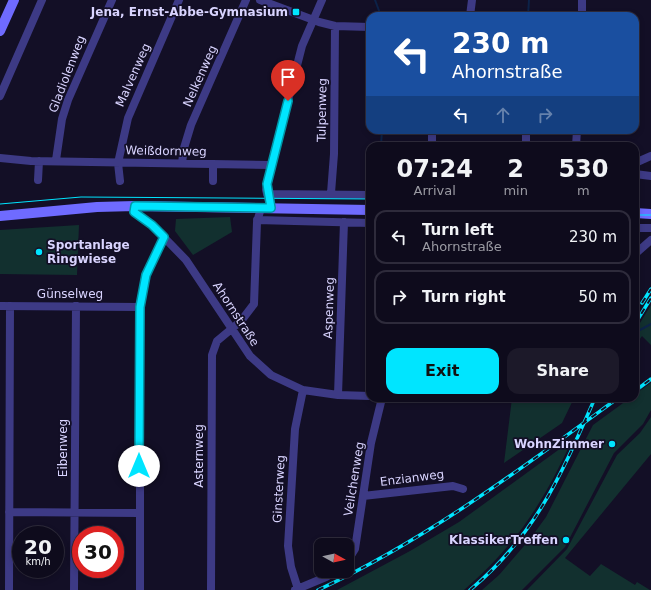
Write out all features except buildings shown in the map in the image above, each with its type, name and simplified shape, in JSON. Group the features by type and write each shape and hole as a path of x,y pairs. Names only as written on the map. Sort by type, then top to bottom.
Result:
{"main road":[{"path":"0,31 14,0"},
{"path":"0,216 97,207 135,206 366,210"},
{"path":"639,213 651,214"}],"street":[{"path":"0,96 42,0"},
{"name":"Gladiolenweg","path":"56,160 62,120 68,100 112,0"},
{"name":"Malvenweg","path":"118,163 128,118 179,0"},
{"name":"Nelkenweg","path":"182,163 184,148 191,125 246,0"},
{"path":"260,0 313,20 335,26 366,27"},
{"path":"266,208 267,184 271,165 302,46 322,0"},
{"path":"470,12 472,0"},
{"path":"582,0 582,12"},
{"name":"Tulpenweg","path":"331,193 334,154 335,26"},
{"path":"639,161 651,156"},
{"name":"Weißdornweg","path":"0,158 39,161 56,160 118,163 271,165"},
{"path":"38,180 39,161"},
{"name":"Weißdornweg","path":"118,163 120,181"},
{"name":"Weißdornweg","path":"213,164 213,181"},
{"path":"639,174 651,176"},
{"path":"267,194 331,193 366,195"},
{"name":"Ahornstraße","path":"135,206 134,212 152,225 186,260 250,356 271,375 303,390 338,395 366,396"},
{"name":"Asternweg","path":"211,590 212,355 217,341 240,322 254,304 257,222 266,208"},
{"path":"257,222 366,223"},
{"name":"Aspenweg","path":"338,395 344,222"},
{"path":"639,228 651,228"},
{"path":"140,590 140,307 146,275 164,237"},
{"path":"639,250 651,240"},
{"name":"Günselweg","path":"0,306 140,307"},
{"path":"9,590 10,306"},
{"name":"Eibenweg","path":"74,590 76,306"},
{"name":"Ginsterweg","path":"296,589 288,546 295,429 303,390"},
{"name":"Veilchenweg","path":"354,551 371,443 381,402"},
{"name":"Enzianweg","path":"363,496 453,486 463,489"},
{"path":"9,512 139,513"},
{"path":"296,589 324,578"}],"green space":[{"path":"230,217 232,232 193,255 175,231 176,219"},
{"name":"Sportanlage Ringwiese","path":"79,225 77,275 0,274 0,230"},
{"path":"651,305 651,345 642,336 639,340 639,324"},
{"path":"651,383 651,410 643,424 614,453 565,547 522,590 482,590 499,575 530,539 546,517 593,425 625,402 639,402 639,391"},
{"path":"512,402 572,402 562,423 504,463"},
{"path":"651,417 651,454 565,558 590,576 601,564 635,585 637,582 650,590 527,590 567,549 617,455 640,433"},
{"path":"572,440 550,484 527,521 499,556 464,590 337,590 410,551 459,522"}],"waterway":[{"path":"375,0 380,12"},
{"path":"528,12 529,0"},
{"path":"381,142 382,134"},
{"path":"639,329 651,324"}],"tram line":[{"path":"0,204 81,197 366,199"},
{"path":"639,215 651,215"}],"railway":[{"path":"642,303 651,289"},
{"path":"639,318 651,298"},
{"path":"639,388 651,379"},
{"path":"470,590 513,548 530,525 558,478 593,402"},
{"path":"318,590 397,549 435,526 472,502 612,402"}],"place":[{"name":"Jena, Ernst-Abbe-Gymnasium","path":"296,12"},
{"name":"Sportanlage Ringwiese","path":"39,252"},
{"name":"WohnZimmer","path":"612,444"},
{"name":"KlassikerTreffen","path":"566,540"}],"route":[{"path":"139,466 140,307 146,275 164,237 152,225 134,212 135,206 271,208 270,199 266,190 288,101"}]}
